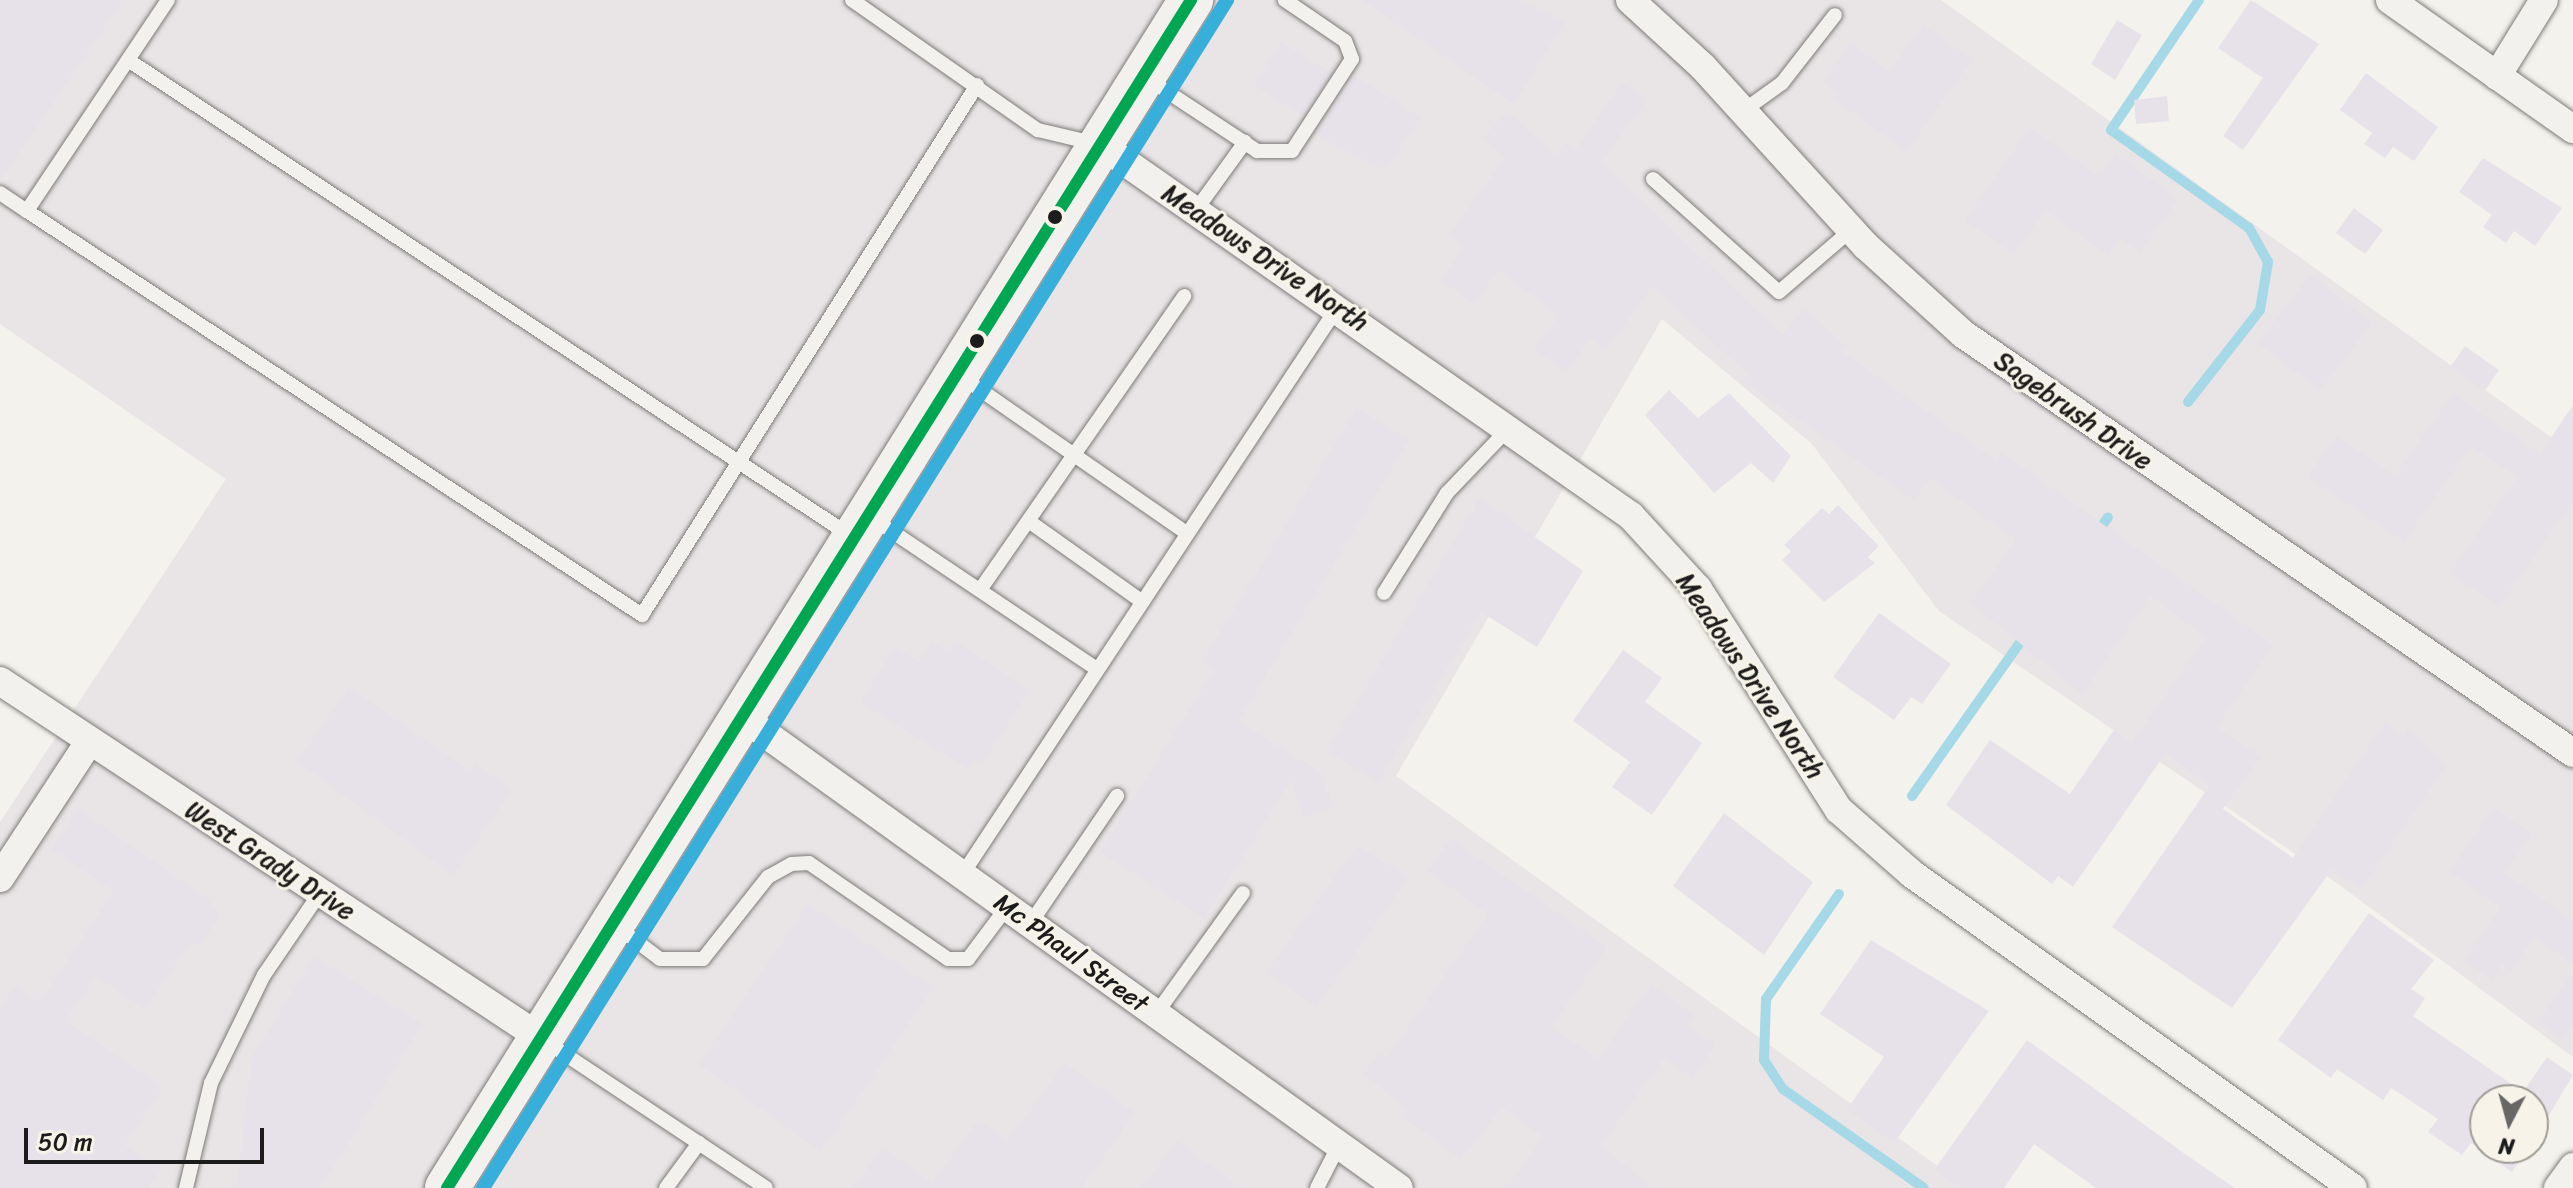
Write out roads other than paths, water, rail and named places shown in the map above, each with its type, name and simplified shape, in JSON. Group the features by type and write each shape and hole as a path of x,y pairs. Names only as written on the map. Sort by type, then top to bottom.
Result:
{"main road":[{"path":"447,1188 1191,0"}],"street":[{"name":"Sagebrush Drive","path":"1630,0 1743,111 1851,230 1963,334 2573,753"},
{"path":"2390,0 2573,129"},
{"path":"2497,76 2544,0"},
{"name":"Meadows Drive North","path":"1101,145 1511,426 1631,516 1698,589 1839,810 1912,874 2353,1188"},
{"name":"West Grady Drive","path":"0,681 541,1038"},
{"name":"Mc Phaul Street","path":"742,717 1399,1188"},
{"path":"0,878 89,742"},
{"path":"2558,1188 2573,1167"}],"lane":[{"path":"27,211 168,0"},
{"path":"852,0 1038,130 1101,145"},
{"path":"1144,76 1257,151 1292,151 1352,59 1345,41 1285,0"},
{"path":"1743,111 1782,83 1835,15"},
{"path":"128,60 742,462 980,590 1097,669"},
{"path":"0,193 627,611 642,615 652,607 977,85"},
{"path":"1196,210 1245,142"},
{"path":"1653,179 1779,292 1851,230"},
{"path":"980,590 1077,457 1184,296"},
{"path":"962,875 1337,307"},
{"path":"957,374 1186,533"},
{"path":"1384,593 1447,493 1511,426"},
{"path":"1030,522 1141,601"},
{"path":"1030,924 1117,796"},
{"path":"613,924 660,959 703,959 768,877 791,864 809,863 948,959 968,959 1007,907"},
{"path":"186,1188 211,1083 264,975 320,893"},
{"path":"1156,1014 1243,893"},
{"path":"541,1038 766,1188"},
{"path":"666,1188 699,1143"},
{"path":"1317,1188 1339,1145"}],"waterway":[{"path":"2188,402 2260,310 2268,262 2249,228 2111,130 2199,0"},
{"path":"2097,533 2108,517"},
{"path":"1912,796 2026,634"},
{"path":"1839,894 1766,999 1764,1060 1783,1089 1924,1188"}]}
